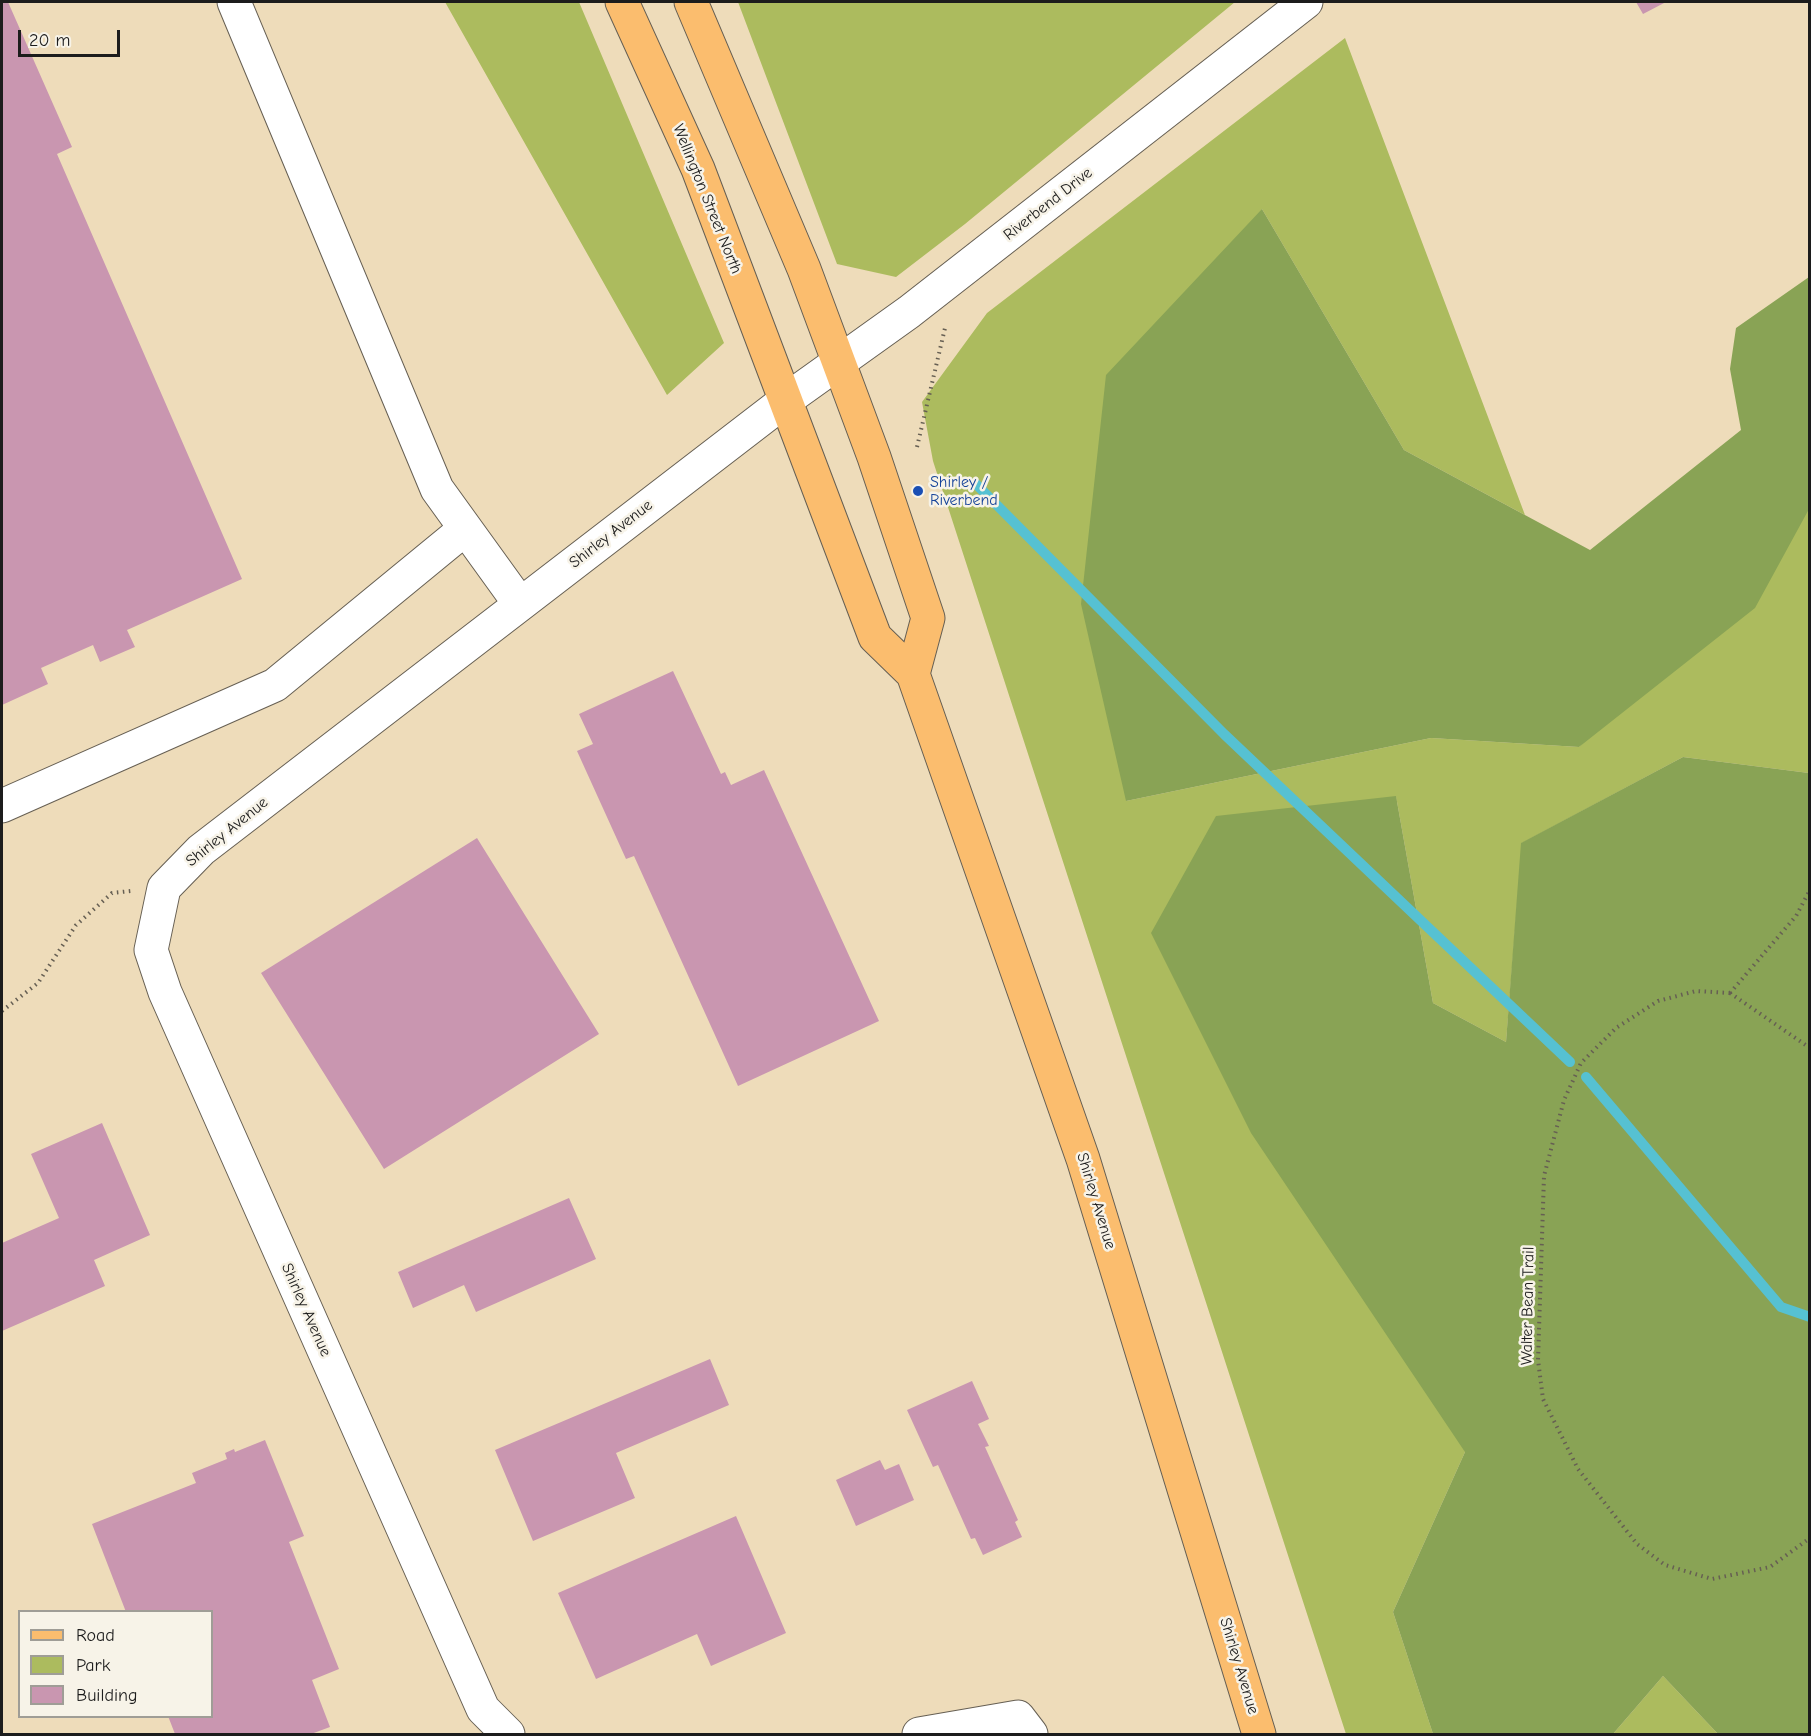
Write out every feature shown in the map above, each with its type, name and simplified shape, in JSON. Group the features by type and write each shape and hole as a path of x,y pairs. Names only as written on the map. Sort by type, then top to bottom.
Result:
{"main road":[{"name":"Wellington Street North","path":"622,2 698,169 786,400"},
{"path":"691,2 804,268 874,458 928,618 913,674"},
{"name":"Shirley Avenue","path":"786,400 875,637 913,674 1083,1159 1259,1734"}],"street":[{"path":"234,2 436,489 520,604"},
{"name":"Riverbend Drive","path":"786,400 957,274 1306,2"},
{"name":"Shirley Avenue","path":"508,1734 483,1709 165,992 152,950 164,888 201,850 786,400"},
{"path":"2,806 275,685 465,529"},
{"path":"919,1734 1024,1726"}],"path":[{"path":"917,447 957,274"},
{"path":"2,1011 38,983 76,925 112,893 164,888"},
{"path":"1809,890 1796,916 1730,993 1809,1048"},
{"name":"Walter Bean Trail","path":"1730,993 1696,991 1658,1001 1616,1028 1581,1063 1564,1100 1544,1176 1538,1360 1542,1399 1578,1469 1637,1544 1665,1565 1712,1579 1770,1567 1809,1538"}],"green space":[{"path":"445,2 579,2 724,343 667,395"},
{"path":"738,2 1235,2 965,224 896,277 837,264"},
{"path":"1345,38 1525,515 1404,450 1262,209 1126,801 1431,738 1579,747 1809,509 1809,773 1683,757 1522,843 1506,1042 1433,1003 1396,796 1465,1452 1393,1612 1433,1734 1346,1734 933,461 922,402 987,313"},
{"path":"1262,209 1404,450 1590,550 1741,430 1730,369 1736,328 1809,277 1809,509 1755,608 1579,747 1431,738 1126,801 1081,604 1106,375"},
{"path":"1683,757 1809,773 1809,1734 1718,1734 1663,1676 1613,1734 1433,1734 1393,1612 1465,1452 1251,1133 1151,933 1216,816 1396,796 1433,1003 1506,1042 1521,843"},
{"path":"1663,1676 1718,1734 1613,1734"}],"building":[{"path":"2,2 8,2 72,147 57,154 242,579 127,630 135,647 100,662 93,645 41,668 48,684 2,705"},
{"path":"1636,2 1666,2 1643,14"},
{"path":"673,671 721,774 725,772 731,785 764,770 879,1021 738,1086 634,856 626,859 577,751 593,744 579,714"},
{"path":"477,838 599,1034 384,1169 261,973"},
{"path":"102,1123 150,1235 94,1260 105,1286 2,1331 2,1243 59,1218 31,1154"},
{"path":"569,1198 596,1259 476,1312 464,1285 413,1308 398,1272"},
{"path":"710,1359 729,1405 616,1453 635,1498 533,1541 495,1450"},
{"path":"972,1381 989,1419 978,1424 989,1446 985,1447 1018,1520 1015,1522 1022,1537 983,1555 975,1538 971,1539 938,1465 933,1467 907,1410"},
{"path":"265,1440 304,1536 289,1542 339,1669 312,1680 330,1727 311,1734 175,1734 169,1718 213,1718 213,1610 125,1610 92,1524 196,1483 192,1473 227,1459 225,1453 234,1449 235,1452"},
{"path":"880,1460 885,1470 899,1464 914,1500 856,1526 836,1480"},
{"path":"736,1516 786,1633 711,1666 697,1634 596,1679 558,1593"}],"waterway":[{"path":"975,483 1224,734 1570,1062"},
{"path":"1586,1077 1781,1307 1810,1317"}],"place":[{"name":"Shirley / Riverbend","path":"918,491"}]}
